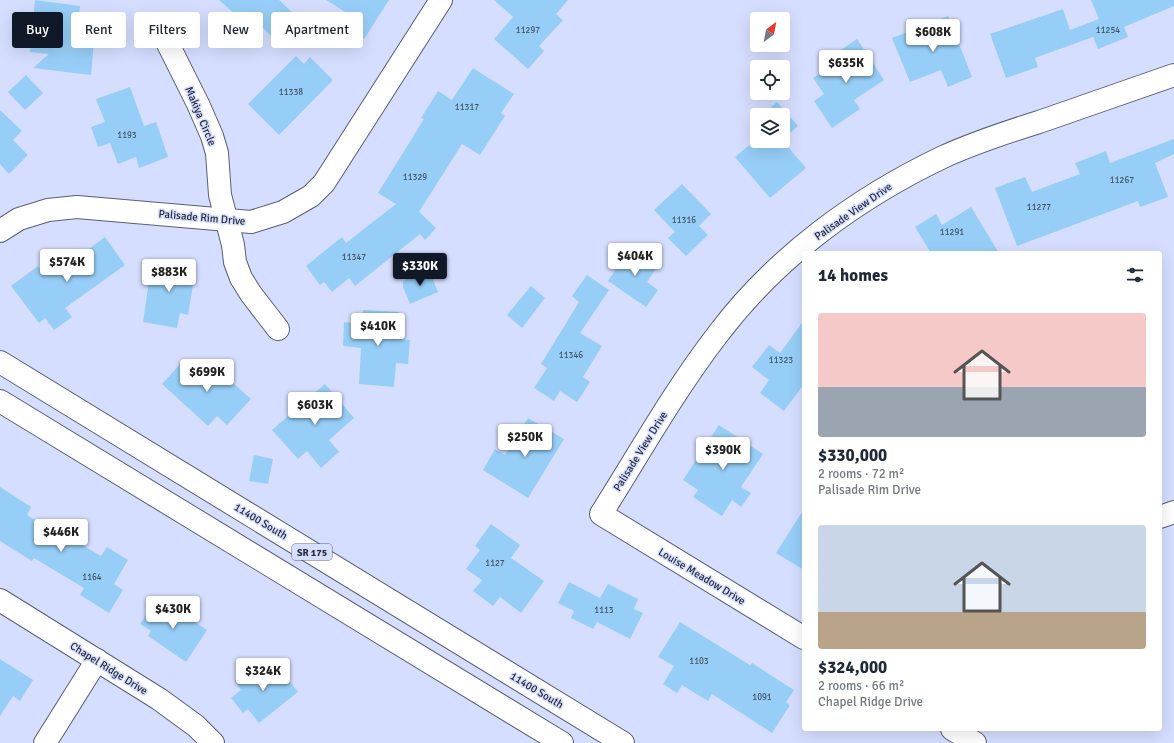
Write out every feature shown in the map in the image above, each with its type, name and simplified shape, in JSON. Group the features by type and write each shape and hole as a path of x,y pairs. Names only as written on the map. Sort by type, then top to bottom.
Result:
{"street":[{"name":"Palisade Rim Drive","path":"0,230 19,219 48,210 77,207 251,222 276,215 311,196 324,183 441,0"},
{"name":"Makiya Circle","path":"170,48 212,136 217,153 220,194 233,245 235,262 241,278 251,294 278,329"},
{"name":"Palisade View Drive","path":"601,514 683,383 718,333 758,288 801,247 847,213 895,182 945,156 993,137 1174,75"},
{"name":"11400 South","path":"0,362 623,743"},
{"name":"SR 175","path":"0,401 562,743"},
{"path":"1162,516 1174,512"},
{"name":"Louise Meadow Drive","path":"601,514 802,637"},
{"name":"Chapel Ridge Drive","path":"0,600 159,699 196,726 213,743"},
{"path":"45,743 97,660"},
{"path":"955,731 975,743"}],"building":[{"path":"35,0 80,6 79,12 71,12 71,48 93,48 91,75 33,68 49,54 30,52 30,48 63,48 63,12 34,12"},
{"path":"219,0 279,0 292,12 271,12 271,36 263,28 263,12 233,12"},
{"path":"326,0 389,0 364,39 363,12 345,12"},
{"path":"494,0 568,0 556,14 563,20 539,46 544,51 528,69 494,39 513,17"},
{"path":"1091,0 1174,0 1174,6 1124,27 1128,37 1098,49 1093,37 1035,58 1038,67 1006,78 990,34 1063,9 1070,30 1099,19"},
{"path":"948,16 972,77 948,87 941,70 910,82 892,38"},
{"path":"857,39 884,80 854,100 860,109 832,128 814,101 824,94 813,78 845,56 841,50"},
{"path":"296,56 304,64 310,57 333,80 279,135 248,104"},
{"path":"473,68 514,94 501,113 505,116 480,155 462,144 419,212 436,228 425,240 420,234 355,286 349,278 332,292 324,282 320,285 306,266 342,237 346,243 396,204 378,193 424,119 421,118 438,91 452,100"},
{"path":"26,75 43,93 25,110 8,92"},
{"path":"130,87 144,126 156,122 168,157 139,168 136,157 118,164 110,143 98,147 91,127 105,122 96,99"},
{"path":"777,102 782,108 770,108"},
{"path":"0,110 22,131 13,140 28,155 9,174 0,164"},
{"path":"790,117 798,126 790,133"},
{"path":"1174,139 1174,154 1155,163 1168,197 1140,207 1138,201 1017,246 995,188 1025,177 1032,192 1080,174 1075,163 1106,151 1110,163"},
{"path":"750,145 750,148 789,148 806,168 770,198 735,157"},
{"path":"682,184 711,214 699,226 708,235 686,256 668,238 675,232 654,210"},
{"path":"971,207 998,251 930,251 915,227 936,214 942,225"},
{"path":"105,237 125,265 65,308 72,317 54,330 45,318 39,323 11,286 38,266 44,275 75,253 78,257"},
{"path":"632,246 658,265 647,282 658,290 646,307 608,281"},
{"path":"152,260 196,267 188,315 180,313 177,328 143,322"},
{"path":"429,270 438,292 410,304 403,287 403,281"},
{"path":"587,275 609,290 580,333 602,346 583,377 590,382 577,402 560,391 554,401 534,388 547,368 541,364 579,302 572,296"},
{"path":"531,286 545,298 522,328 507,315"},
{"path":"363,310 399,312 397,339 410,340 408,364 396,363 394,387 359,384 361,348 343,346 344,322 362,324"},
{"path":"802,323 802,387 784,411 760,393 769,380 752,367 769,345 780,353"},
{"path":"185,359 204,377 214,366 251,399 227,425 217,416 208,426 162,384"},
{"path":"325,384 354,418 329,440 339,452 321,468 307,451 298,459 272,430"},
{"path":"528,418 564,439 528,498 483,470 495,449 505,455"},
{"path":"719,425 763,454 741,487 751,493 741,507 732,500 722,516 693,497 698,490 683,480"},
{"path":"254,455 273,459 268,484 249,481"},
{"path":"0,487 31,507 27,515 70,543 72,539 101,556 107,547 128,560 114,584 123,590 109,613 80,595 84,588 34,558 32,561 0,541"},
{"path":"802,512 802,569 776,553"},
{"path":"491,524 520,545 511,558 544,581 521,613 500,597 493,606 473,591 482,580 466,569 480,550 475,546"},
{"path":"569,582 600,598 608,584 638,599 634,609 643,613 630,639 597,622 593,629 571,618 574,611 558,603"},
{"path":"157,598 207,630 186,662 148,636 151,631 140,624"},
{"path":"680,622 750,665 752,663 794,690 786,702 790,705 772,733 712,694 708,701 682,685 677,693 663,684 674,666 658,657"},
{"path":"0,659 33,680 20,701 13,696 0,716"},
{"path":"263,660 278,679 284,674 298,692 259,723 248,709 243,713 231,698 241,690 235,682"}]}
